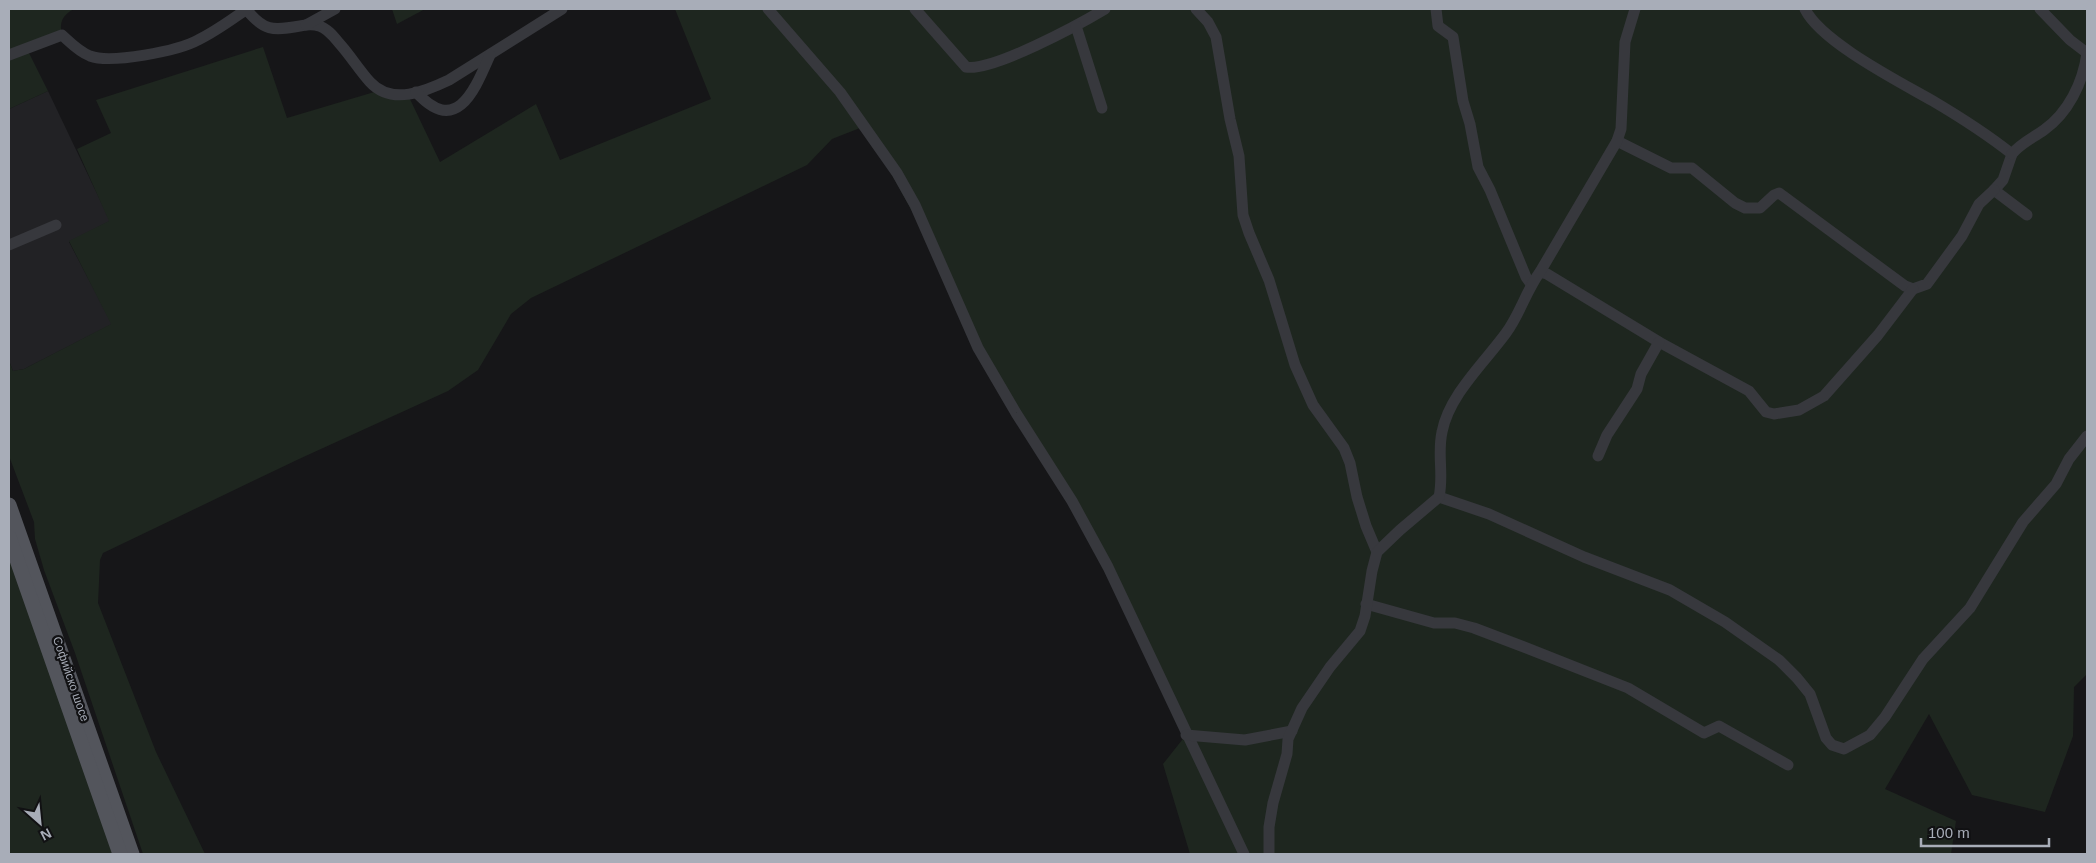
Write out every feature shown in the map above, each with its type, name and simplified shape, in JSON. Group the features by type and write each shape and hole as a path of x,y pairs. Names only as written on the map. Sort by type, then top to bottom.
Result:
{"main road":[{"name":"Софийско шосе","path":"9,505 132,854"},
{"name":"Софийско шосе","path":"9,537 120,854"}],"street":[{"path":"9,56 62,35 78,50 91,56 102,58 157,54 196,42 247,9 258,23 267,29 306,25 320,26 330,33 353,58 371,84 393,94 416,92 449,80 562,9"},
{"path":"306,25 335,9"},
{"path":"768,9 840,92 897,173 915,205 978,348 1091,533 1244,854"},
{"path":"915,9 966,67 973,69 1008,57 1059,35 1105,9"},
{"path":"1196,9 1208,22 1216,37 1230,118 1239,156 1243,216 1269,280 1282,326 1313,406 1344,448 1350,463 1363,516 1377,552 1365,616 1360,631 1310,693 1290,735 1269,827 1269,854"},
{"path":"1436,9 1438,26 1453,37 1463,101 1470,124 1478,167 1490,190 1526,277 1531,284"},
{"path":"1377,552 1439,497 1442,476 1440,462 1441,432 1446,417 1476,370 1507,332 1531,284 1618,141 1622,129 1625,42 1635,9"},
{"path":"1805,9 1810,20 1850,51 1898,82 1934,102 2012,154"},
{"path":"1540,272 1547,274 1659,342 1749,391 1766,412 1774,414 1799,410 1824,396 1878,335 1913,289 1927,284 1962,236 1979,204 2003,180 2012,154 2058,119 2067,108 2086,64 2087,53 2070,40 2040,9"},
{"path":"1076,26 1102,108"},
{"path":"416,92 428,105 437,109 451,110 463,104 474,92 490,55"},
{"path":"1618,141 1671,168 1692,168 1745,208 1760,208 1779,193 1905,286 1913,289"},
{"path":"1994,190 2027,215"},
{"path":"9,245 56,225"},
{"path":"1598,456 1608,435 1637,389 1641,374 1659,342"},
{"path":"1439,497 1489,514 1584,557 1670,590 1719,618 1779,660 1810,694 1826,738 1832,745 1844,749 1870,735 1885,717 1923,659 1970,608 2023,522 2056,484 2069,459 2087,436"},
{"path":"1366,604 1434,624 1455,623 1494,635 1628,688 1704,733 1719,726 1788,765"},
{"path":"1186,735 1245,740 1276,735 1290,735"}],"shaded area":[{"path":"9,9 74,9 62,20 62,35 27,49 48,91 9,109"},
{"path":"392,9 425,9 397,24"},
{"path":"675,9 2087,9 2087,674 2074,687 2073,736 2045,812 1972,795 1929,714 1885,789 1956,821 1951,854 1190,854 1163,764 1186,735 1108,567 1016,413 945,271 865,126 832,139 807,165 531,298 511,314 478,370 448,391 299,459 103,553 100,560 98,603 156,752 205,854 143,854 75,653 44,570 35,539 34,522 9,456 9,361 13,371 24,369 111,324 69,241 109,221 77,149 111,133 96,100 263,47 287,118 381,90 408,95 440,162 536,104 560,160 711,99"},
{"path":"48,91 110,221 69,242 112,324 24,369 13,371 9,361 9,109"},
{"path":"9,537 120,854 9,854"}]}
